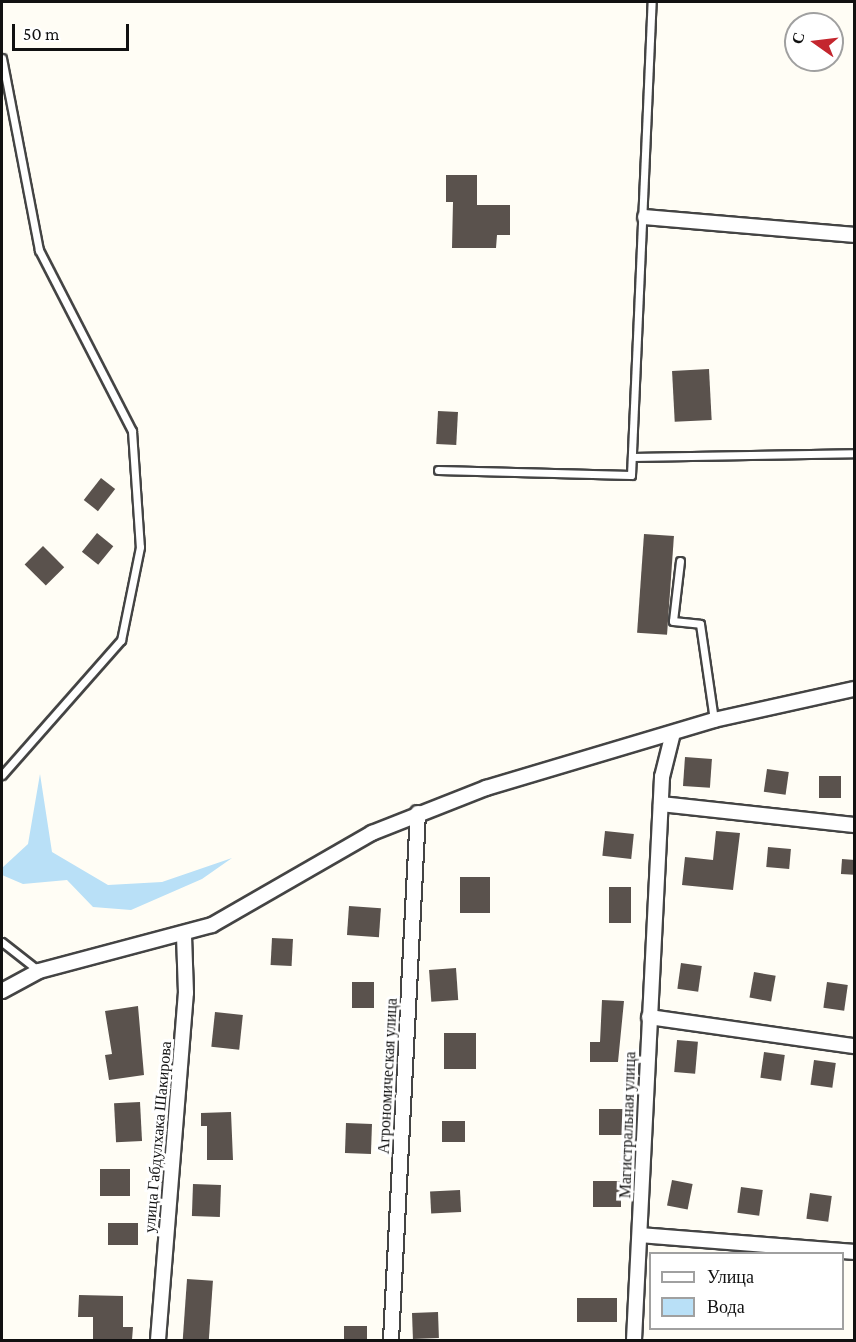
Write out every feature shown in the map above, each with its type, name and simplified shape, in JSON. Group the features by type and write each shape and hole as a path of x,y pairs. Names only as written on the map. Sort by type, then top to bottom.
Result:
{"street":[{"path":"645,217 855,235"},
{"path":"2,991 39,971 184,936 418,813 714,720 855,689"},
{"name":"Магистральная улица","path":"634,1341 661,804 673,733"},
{"path":"661,804 855,825"},
{"name":"Агрономическая улица","path":"391,1341 418,813"},
{"name":"улица Габдулхака Шакирова","path":"158,1341 186,993 184,936"},
{"path":"649,1017 855,1046"},
{"path":"640,1235 855,1252"}],"lane":[{"path":"438,470 631,475 645,217 652,2"},
{"path":"2,58 39,250 132,431 140,547 121,640 2,775"},
{"path":"633,457 855,453"},
{"path":"680,561 673,621 700,624 714,720"},
{"path":"2,942 39,971"}],"water":[{"path":"40,774 52,852 108,885 162,882 232,858 202,879 131,910 93,907 67,880 23,884 2,875 2,868 28,844"}],"building":[{"path":"446,175 477,175 477,205 510,205 510,235 497,235 496,248 452,248 453,202 446,202"},
{"path":"709,369 712,420 675,422 672,371"},
{"path":"438,411 458,412 456,445 436,444"},
{"path":"101,478 115,489 98,511 84,500"},
{"path":"97,533 113,546 98,565 82,552"},
{"path":"644,534 674,536 667,635 637,633"},
{"path":"43,546 64,567 46,586 25,564"},
{"path":"685,757 712,759 710,788 683,786"},
{"path":"767,769 789,772 786,795 764,792"},
{"path":"819,776 841,776 841,798 819,798"},
{"path":"605,831 634,834 631,859 602,856"},
{"path":"716,831 740,833 733,890 682,885 685,857 713,860"},
{"path":"768,847 791,849 789,869 766,867"},
{"path":"842,859 854,860 854,875 841,874"},
{"path":"460,877 490,877 490,913 460,913"},
{"path":"609,887 631,887 631,923 609,923"},
{"path":"349,906 381,908 379,937 347,935"},
{"path":"272,938 293,939 292,966 271,965"},
{"path":"681,963 702,966 698,992 677,989"},
{"path":"456,968 458,1000 431,1002 429,970"},
{"path":"754,972 776,976 771,1001 749,998"},
{"path":"352,982 374,982 374,1008 352,1008"},
{"path":"827,982 848,985 844,1011 823,1008"},
{"path":"602,1000 624,1001 618,1062 590,1062 590,1042 600,1042"},
{"path":"138,1006 144,1075 109,1080 105,1055 112,1054 105,1011"},
{"path":"215,1012 243,1015 239,1050 211,1047"},
{"path":"444,1033 476,1033 476,1069 444,1069"},
{"path":"677,1040 698,1042 695,1074 674,1072"},
{"path":"764,1052 785,1055 781,1081 760,1078"},
{"path":"814,1060 836,1063 832,1088 811,1085"},
{"path":"140,1102 142,1141 116,1142 114,1103"},
{"path":"599,1109 624,1109 624,1135 599,1135"},
{"path":"231,1112 233,1160 207,1160 207,1126 201,1126 201,1113"},
{"path":"442,1121 465,1121 465,1142 442,1142"},
{"path":"346,1123 372,1124 371,1154 345,1153"},
{"path":"100,1169 130,1169 130,1196 100,1196"},
{"path":"672,1180 693,1184 688,1210 667,1206"},
{"path":"593,1181 621,1181 621,1207 593,1207"},
{"path":"193,1184 221,1185 220,1217 192,1216"},
{"path":"741,1187 763,1190 759,1216 737,1213"},
{"path":"460,1190 461,1212 431,1214 430,1192"},
{"path":"810,1193 832,1196 828,1222 806,1219"},
{"path":"108,1223 138,1223 138,1245 108,1245"},
{"path":"187,1279 213,1281 209,1340 183,1340"},
{"path":"79,1295 123,1296 123,1327 133,1327 132,1340 93,1339 93,1317 78,1317"},
{"path":"577,1298 617,1298 617,1322 577,1322"},
{"path":"438,1312 439,1338 413,1339 412,1313"},
{"path":"344,1326 367,1326 367,1340 344,1340"}]}
